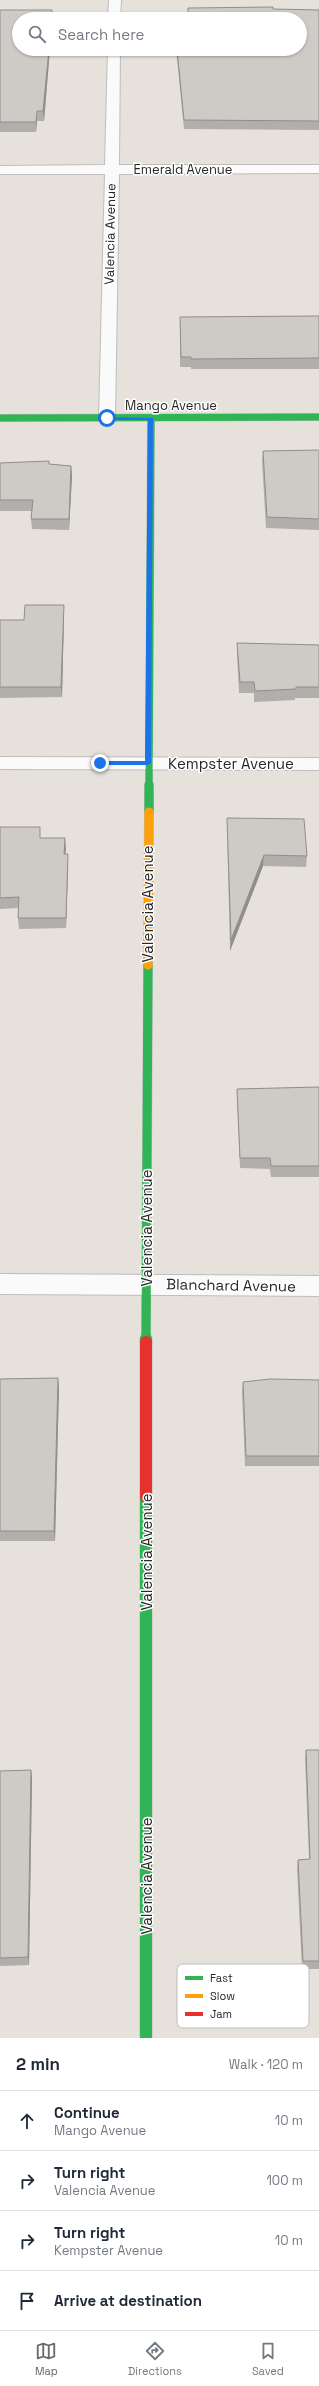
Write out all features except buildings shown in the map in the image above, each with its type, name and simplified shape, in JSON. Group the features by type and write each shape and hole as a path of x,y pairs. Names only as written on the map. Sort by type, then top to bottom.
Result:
{"street":[{"path":"114,12 115,0"},
{"name":"Valencia Avenue","path":"107,418 114,56"},
{"name":"Emerald Avenue","path":"0,170 319,169"},
{"name":"Mango Avenue","path":"0,418 319,417"},
{"name":"Valencia Avenue","path":"146,2038 146,1284 151,418"},
{"name":"Kempster Avenue","path":"0,763 319,764"},
{"name":"Blanchard Avenue","path":"0,1284 319,1286"}],"traffic: fast":[{"path":"0,418 319,417"},
{"path":"149,812 151,418"},
{"path":"146,1342 148,965"},
{"path":"146,1497 146,2038"}],"traffic: slow":[{"path":"148,965 149,812"}],"traffic: jam":[{"path":"146,1342 146,1497"}],"route":[{"path":"100,763 148,763 151,418 107,418"}]}
